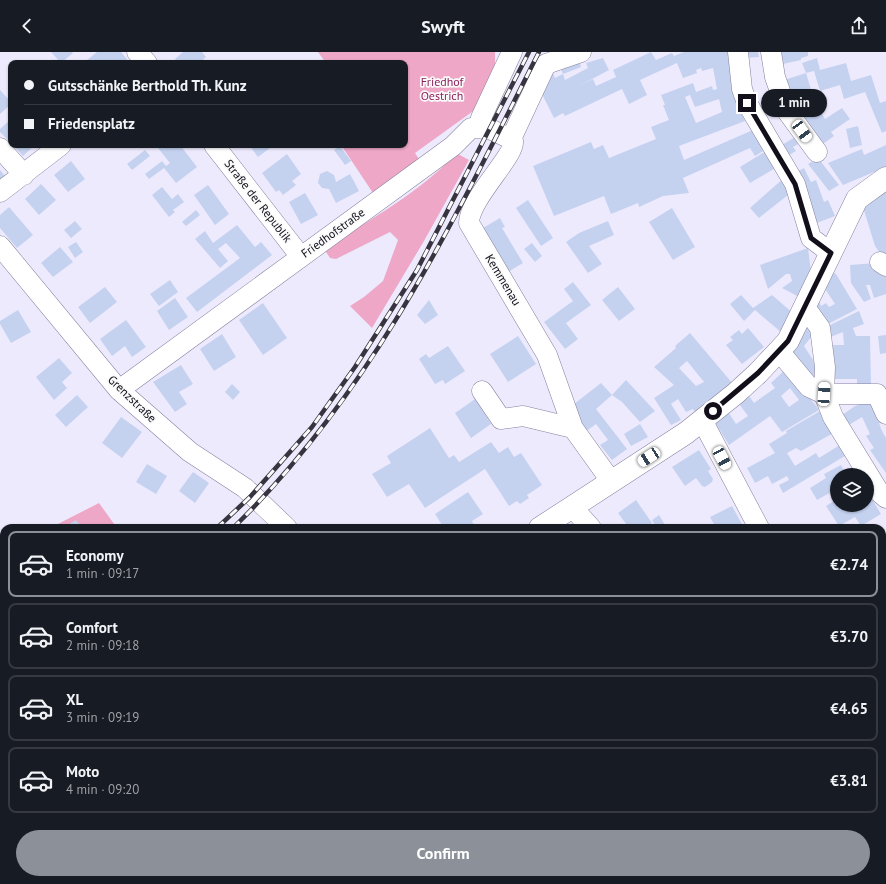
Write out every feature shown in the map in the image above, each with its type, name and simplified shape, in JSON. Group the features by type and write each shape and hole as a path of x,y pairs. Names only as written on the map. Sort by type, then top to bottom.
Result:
{"main road":[{"path":"546,524 686,433 735,394 779,351 788,341 805,308 857,199 886,178"}],"street":[{"path":"137,52 144,60"},
{"path":"509,54 481,118 480,127 490,129 511,139 546,64 581,52"},
{"path":"738,52 742,89 747,103 758,124 795,184 811,238 831,253"},
{"path":"771,52 775,77 787,111 817,152"},
{"path":"758,124 787,111"},
{"name":"Friedhofstraße","path":"119,390 453,146 471,128 480,127"},
{"name":"Kemmenau","path":"511,139 514,141 514,148 492,177 471,213 469,223 547,355 573,428 611,481"},
{"path":"0,148 24,175"},
{"path":"0,192 57,148"},
{"name":"Straße der Republik","path":"216,148 301,257"},
{"name":"Grenzstraße","path":"0,246 119,390 190,452 245,488 283,524"},
{"path":"805,308 820,328 825,367 824,394 833,417 879,492 886,498"},
{"path":"779,351 809,387 824,394 877,394 886,414"},
{"path":"482,391 501,419 523,416 573,428"},
{"path":"702,420 757,524"},
{"path":"572,507 587,524"}],"green space":[{"name":"Friedhof Oestrich","path":"318,52 495,52 495,66 476,109 415,153 419,159 373,193 343,148 408,148 408,60 324,60"},
{"path":"456,153 469,160 424,241 372,328 350,306 364,297 383,281 398,240 390,232 336,259 330,258 324,249 376,217 411,193 443,167"},
{"path":"99,503 114,524 58,524"}],"building":[{"path":"51,52 73,53 65,60 58,60"},
{"path":"97,52 121,52 128,60 87,60"},
{"path":"183,52 202,52 206,57 202,60 175,59"},
{"path":"651,52 656,60 672,53 674,56 684,52 734,52 737,105 745,121 679,146 684,160 753,130 765,150 755,156 750,148 683,178 689,193 663,196 639,207 638,203 611,214 604,196 554,216 533,166 591,142 594,149 603,145 609,158 656,139 651,127 669,120 661,95 693,83 696,92 712,86 713,90 717,89 713,68 702,71 701,68 696,70 697,73 683,78 677,63 640,80 647,95 629,104 622,89 565,116 563,113 554,118 539,88 551,69 555,78 563,74 565,80 588,68 586,63 603,58 609,70 577,87 593,79 596,86 616,77 613,70","holes":["690,95 695,107 719,99 722,112 696,123 685,97"]},
{"path":"745,52 758,52 759,57 745,58"},
{"path":"780,52 808,52 808,56 801,58 801,60 783,64"},
{"path":"578,58 581,67 563,74 559,65"},
{"path":"817,58 820,70 846,63 851,81 871,75 880,103 886,101 886,131 882,133 865,92 844,99 840,85 820,91 814,71 806,73 802,63"},
{"path":"806,73 813,96 805,99 807,103 814,100 825,119 842,108 850,119 831,132 834,136 820,146 793,108 784,80"},
{"path":"0,90 8,99 8,107 0,114"},
{"path":"8,122 8,140 0,132 0,129"},
{"path":"858,126 862,145 850,148 846,129"},
{"path":"797,136 800,143 793,147 796,151 786,157 780,146"},
{"path":"886,145 886,167 843,185 828,163 862,149 864,155"},
{"path":"16,148 32,148 23,156"},
{"path":"158,148 182,148 197,167 176,183 164,168 149,179 145,174 162,161 166,166 170,163"},
{"path":"251,148 270,148 258,157"},
{"path":"341,148 351,161 345,165 334,150"},
{"path":"145,150 150,156 132,170 127,164"},
{"path":"766,151 777,167 750,183 740,167"},
{"path":"287,154 301,174 292,181 296,185 283,195 279,190 276,192 262,173"},
{"path":"818,158 839,185 829,191 808,164"},
{"path":"71,161 85,179 68,192 54,175"},
{"path":"804,168 811,182 816,180 824,202 828,200 835,216 814,224 795,173"},
{"path":"0,170 5,176 0,181"},
{"path":"327,171 334,175 336,182 350,174 359,191 336,203 329,189 322,188 318,183 320,174"},
{"path":"785,177 793,191 759,218 750,208"},
{"path":"41,184 56,200 39,215 25,199"},
{"path":"208,185 229,214 215,225 194,195"},
{"path":"162,187 172,199 178,194 184,202 173,210 175,212 169,217 152,195"},
{"path":"886,188 886,261 875,246 862,204"},
{"path":"305,193 318,215 301,224 289,202"},
{"path":"528,200 553,238 541,246 516,208"},
{"path":"9,207 33,235 17,248 0,228 0,215"},
{"path":"672,208 695,247 673,260 649,222"},
{"path":"196,210 200,215 186,226 182,222"},
{"path":"500,218 505,227 502,228 523,263 508,272 483,228"},
{"path":"75,221 82,229 71,238 64,230"},
{"path":"608,221 614,235 589,246 602,264 588,273 566,242 579,233"},
{"path":"237,225 255,247 261,242 272,255 197,312 186,298 240,258 226,243 218,249 228,261 220,268 195,239 205,231 213,243"},
{"path":"76,242 83,252 75,258 68,247"},
{"path":"532,243 542,256 535,262 524,249"},
{"path":"60,247 73,262 53,277 41,263"},
{"path":"808,248 811,272 801,298 782,288 792,281 790,274 786,274 768,289 760,265"},
{"path":"876,263 886,272 886,294 874,298 870,285 866,285 871,299 864,302 851,283 850,265"},
{"path":"833,272 836,274 857,309 824,326 813,313 816,292 821,306 826,303 829,307 835,304 820,281"},
{"path":"170,280 178,292 159,306 150,294"},
{"path":"573,282 591,305 566,323 578,339 565,349 544,322 573,301 564,289"},
{"path":"105,287 117,302 90,323 78,307"},
{"path":"618,287 635,309 619,321 602,300"},
{"path":"741,295 753,308 772,295 794,314 782,333 755,310 744,321 730,304"},
{"path":"175,298 188,317 169,330 157,311"},
{"path":"429,300 438,315 425,324 417,315"},
{"path":"263,303 287,338 263,355 239,320"},
{"path":"18,310 31,332 11,343 0,324 0,321"},
{"path":"859,311 864,324 853,328 856,336 870,336 871,385 857,386 857,379 831,379 831,345 844,345 843,332 828,338 824,328"},
{"path":"126,320 146,347 132,357 125,346 112,356 100,339"},
{"path":"806,322 816,331 804,346 813,360 821,379 811,384 787,345"},
{"path":"748,328 764,347 742,364 726,345 733,340 730,337 739,330 742,334"},
{"path":"690,333 733,384 696,414 693,409 686,412 678,399 671,404 681,420 671,425 654,398 674,385 654,367 676,348 675,346","holes":["687,361 704,382 696,386 679,368"]},
{"path":"222,334 236,357 214,371 200,349"},
{"path":"886,335 886,353 880,354 878,336"},
{"path":"518,336 536,364 508,382 490,354"},
{"path":"448,346 465,371 445,384 443,380 435,384 419,359 426,354 429,358"},
{"path":"59,358 72,373 62,382 67,388 54,400 36,377"},
{"path":"181,365 193,384 179,392 187,404 175,412 153,382"},
{"path":"787,368 819,410 782,432 770,416 729,445 714,421 727,410 736,424 748,416 737,401 747,393 754,403 775,388 771,383","holes":["790,388 799,400 789,407 781,396"]},
{"path":"626,380 655,411 640,422 622,402 612,395"},
{"path":"601,383 612,395 596,409 627,449 612,460 600,445 608,440 596,424 585,432 569,408"},
{"path":"232,384 240,392 233,400 225,392"},
{"path":"77,395 88,407 66,427 55,415"},
{"path":"475,399 491,424 471,438 455,413"},
{"path":"872,400 881,429 886,438 886,473 870,450 874,448 866,436 870,434 862,417 844,428 838,418 855,406"},
{"path":"820,411 837,431 801,451 796,448 787,453 795,466 816,453 819,458 843,443 850,453 783,493 779,485 789,480 787,476 772,484 768,476 755,483 747,468 775,453 769,444 787,433 786,431"},
{"path":"121,417 142,432 122,458 102,443"},
{"path":"640,424 648,437 631,446 624,434"},
{"path":"430,428 449,458 454,455 459,462 491,442 499,453 508,447 514,457 521,453 542,485 527,495 529,498 520,504 517,501 509,506 485,469 425,508 409,484 387,497 372,474 391,463 387,456"},
{"path":"699,450 711,469 708,471 713,479 712,482 705,487 702,486 696,478 685,486 672,467"},
{"path":"147,464 167,476 156,494 136,482"},
{"path":"841,465 842,468 835,468"},
{"path":"830,471 830,493 817,500 810,488 826,478 824,474"},
{"path":"193,472 209,483 195,503 179,491"},
{"path":"468,492 483,514 472,521 473,524 441,524 435,514"},
{"path":"636,500 652,523 626,524 618,513"},
{"path":"874,502 881,514 864,524 860,524 855,517 843,524 838,524 826,506 830,503 830,512 874,512"},
{"path":"732,506 742,524 714,524 710,517"},
{"path":"659,515 665,524 654,524 652,520"},
{"path":"76,520 79,524 69,524"}],"railway":[{"path":"221,524 250,497 312,427 355,367 417,270 529,52"},
{"path":"237,524 283,476 327,421 368,363 406,303 441,242 539,52"}],"route":[{"path":"713,411 735,394 758,373 788,341 831,253 811,238 795,184 758,124 747,103"}]}
